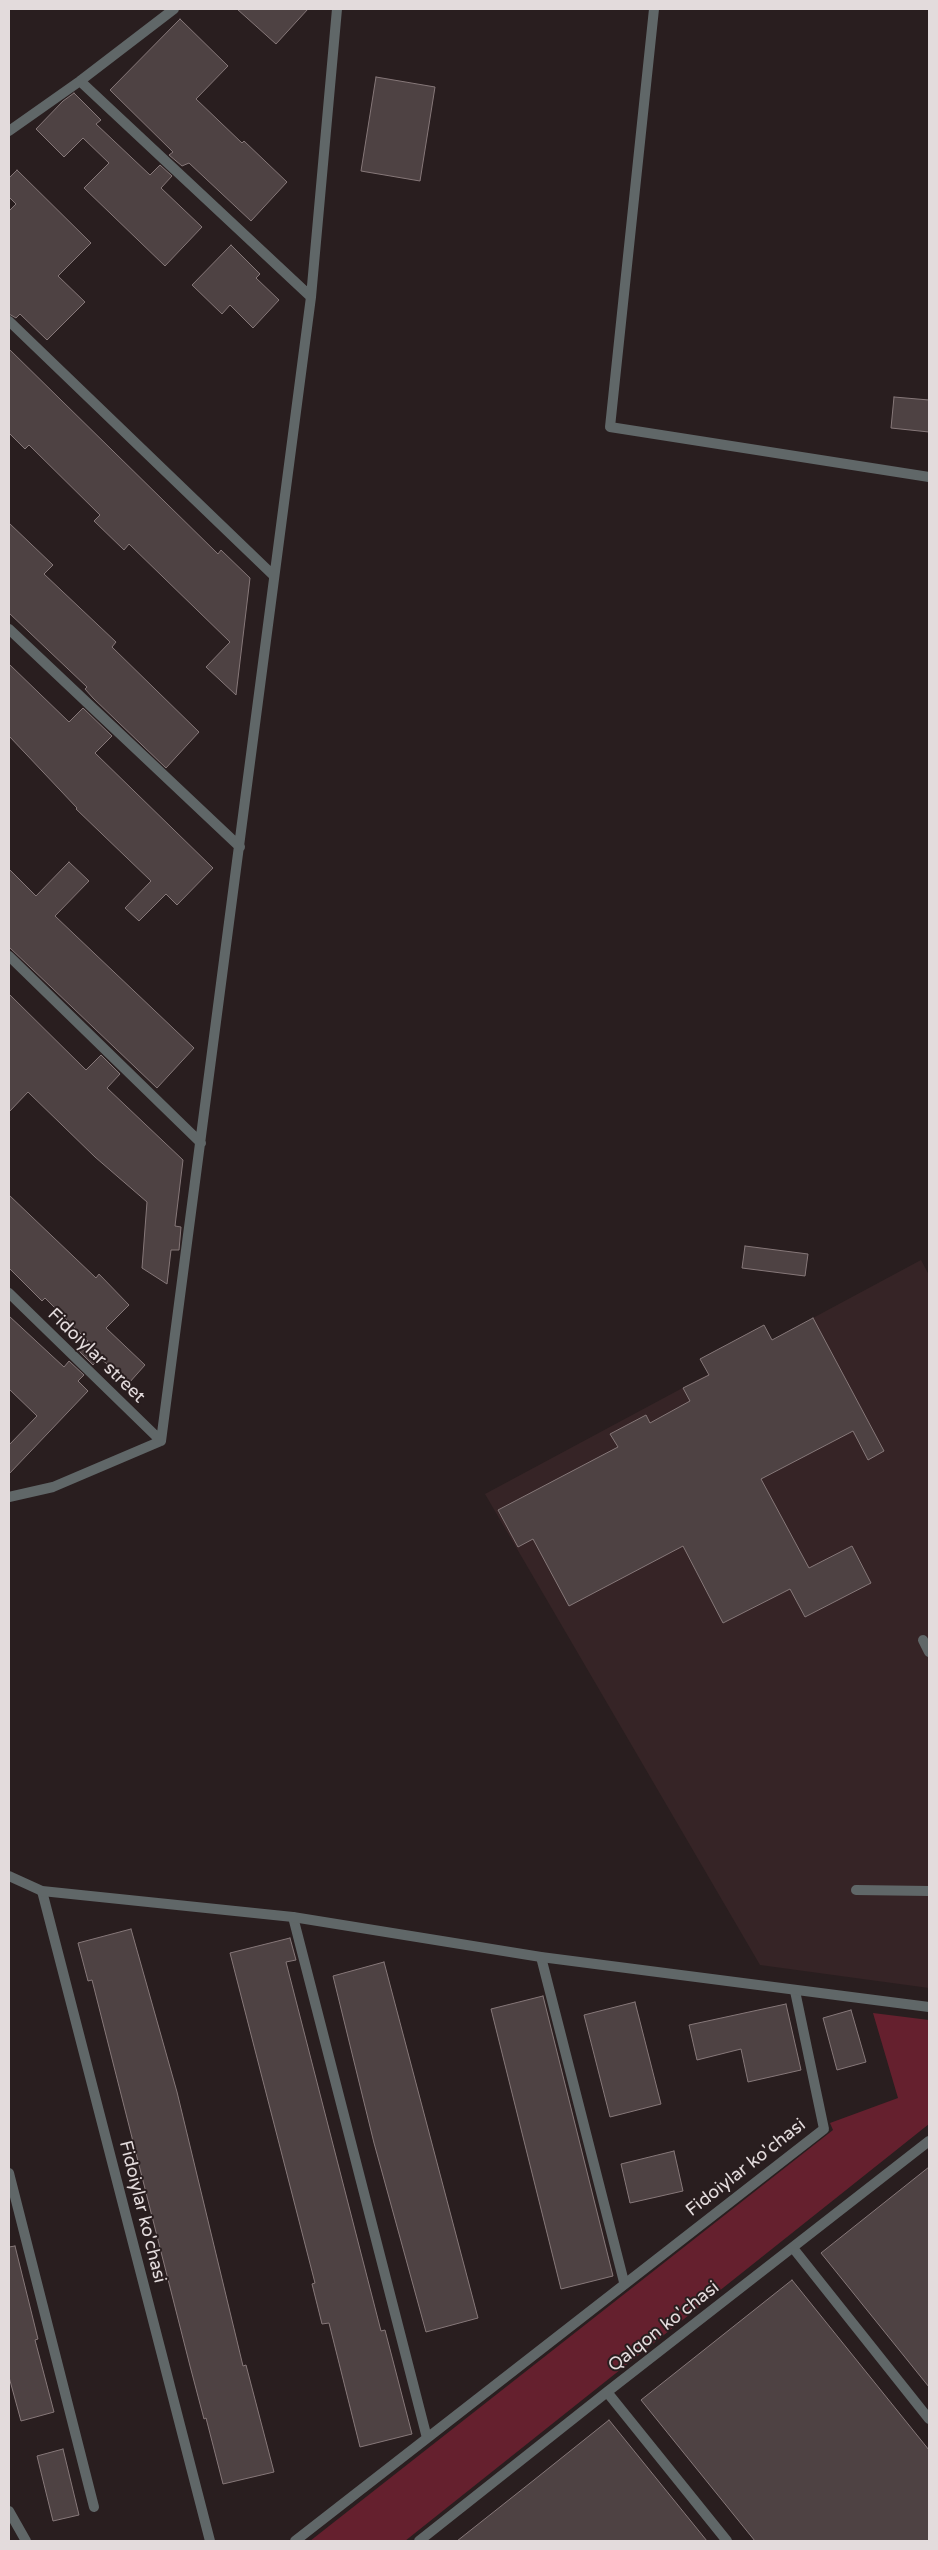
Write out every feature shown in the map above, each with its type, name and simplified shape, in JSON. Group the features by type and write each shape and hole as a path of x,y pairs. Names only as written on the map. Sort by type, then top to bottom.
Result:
{"street":[{"path":"9,131 80,81 174,9"},
{"path":"9,1498 53,1487 161,1441 311,297 337,9"},
{"path":"654,9 610,427 929,476"},
{"path":"80,81 311,297"},
{"path":"9,321 274,576"},
{"path":"9,628 240,847"},
{"path":"9,956 201,1143"},
{"name":"Fidoiylar street","path":"9,1293 161,1441"},
{"path":"923,1640 929,1652"},
{"path":"9,1876 42,1891 292,1917 541,1957 929,2007"},
{"path":"856,1890 929,1891"},
{"name":"Fidoiylar ko'chasi","path":"42,1891 210,2541"},
{"path":"292,1917 427,2438"},
{"path":"541,1957 624,2282"},
{"name":"Fidoiylar ko'chasi","path":"295,2541 624,2282 824,2129 795,1991"},
{"name":"Qalqon ko'chasi","path":"424,2540 607,2392 929,2141"},
{"path":"9,2173 94,2507"},
{"path":"793,2248 929,2419"},
{"path":"607,2392 727,2541"},
{"path":"9,2511 26,2541"}],"shaded area":[{"path":"921,1260 929,1275 929,1988 760,1965 485,1494"},
{"path":"873,2013 929,2020 929,2124 405,2541 310,2541 833,2130 830,2123 898,2098"}],"building":[{"path":"237,9 308,9 276,44"},
{"path":"180,19 228,66 196,99 242,143 244,141 287,182 251,221 189,163 182,166 169,155 173,152 110,90"},
{"path":"376,77 435,87 420,181 361,171"},
{"path":"74,93 101,120 96,124 150,175 160,165 172,176 161,188 202,227 165,266 84,188 109,163 83,138 64,157 36,129 63,101"},
{"path":"17,170 91,243 58,276 85,302 47,340 20,314 16,318 9,314 9,211 16,204 9,197 9,178"},
{"path":"231,245 260,274 256,278 279,300 253,328 230,305 222,314 192,285"},
{"path":"9,349 218,554 221,550 250,578 236,695 206,667 230,642 129,544 124,550 94,521 100,515 29,445 25,449 9,433"},
{"path":"894,397 929,400 929,432 891,428"},
{"path":"9,523 53,565 44,574 116,642 112,647 199,732 166,768 93,698 85,689 87,687 9,613"},
{"path":"9,664 69,722 83,708 112,736 95,753 213,868 177,905 166,894 139,921 125,908 151,881 76,809 9,736"},
{"path":"69,862 89,881 55,916 194,1048 157,1088 9,947 9,869 36,896"},
{"path":"9,994 86,1070 101,1055 120,1074 107,1088 183,1160 175,1226 181,1227 179,1250 171,1250 167,1284 142,1268 147,1202 95,1157 28,1092 9,1112"},
{"path":"9,1195 96,1278 99,1274 129,1305 106,1328 145,1365 129,1383 100,1358 93,1365 79,1351 88,1341 45,1298 42,1301 9,1268"},
{"path":"745,1246 808,1254 805,1276 742,1268"},
{"path":"9,1316 64,1367 69,1361 84,1375 78,1381 88,1391 9,1474 9,1445 37,1416 9,1389"},
{"path":"813,1318 884,1451 868,1460 853,1431 761,1479 809,1568 852,1546 871,1583 805,1617 790,1589 723,1623 683,1546 569,1606 533,1539 518,1547 498,1510 618,1447 610,1434 646,1415 650,1423 690,1401 683,1388 709,1375 700,1359 764,1325 772,1340"},
{"path":"131,1929 177,2092 243,2366 246,2365 274,2472 223,2484 190,2366 92,1980 88,1981 78,1943"},
{"path":"290,1938 296,1960 286,1962 381,2331 385,2330 412,2434 360,2447 329,2323 322,2324 312,2284 315,2283 230,1953"},
{"path":"384,1962 478,2318 426,2332 374,2143 333,1976"},
{"path":"543,1996 613,2276 561,2289 491,2009"},
{"path":"635,2002 661,2104 610,2117 584,2015"},
{"path":"786,2004 801,2070 748,2082 741,2049 697,2060 689,2025"},
{"path":"851,2010 866,2062 837,2070 823,2018"},
{"path":"674,2151 683,2191 630,2203 621,2164"},
{"path":"929,2167 929,2387 821,2253"},
{"path":"15,2246 38,2339 35,2340 54,2412 21,2421 9,2377 9,2247"},
{"path":"792,2280 929,2450 929,2541 755,2541 641,2400"},
{"path":"609,2420 707,2541 457,2541 534,2480"},
{"path":"63,2449 79,2515 53,2521 37,2456"}]}
